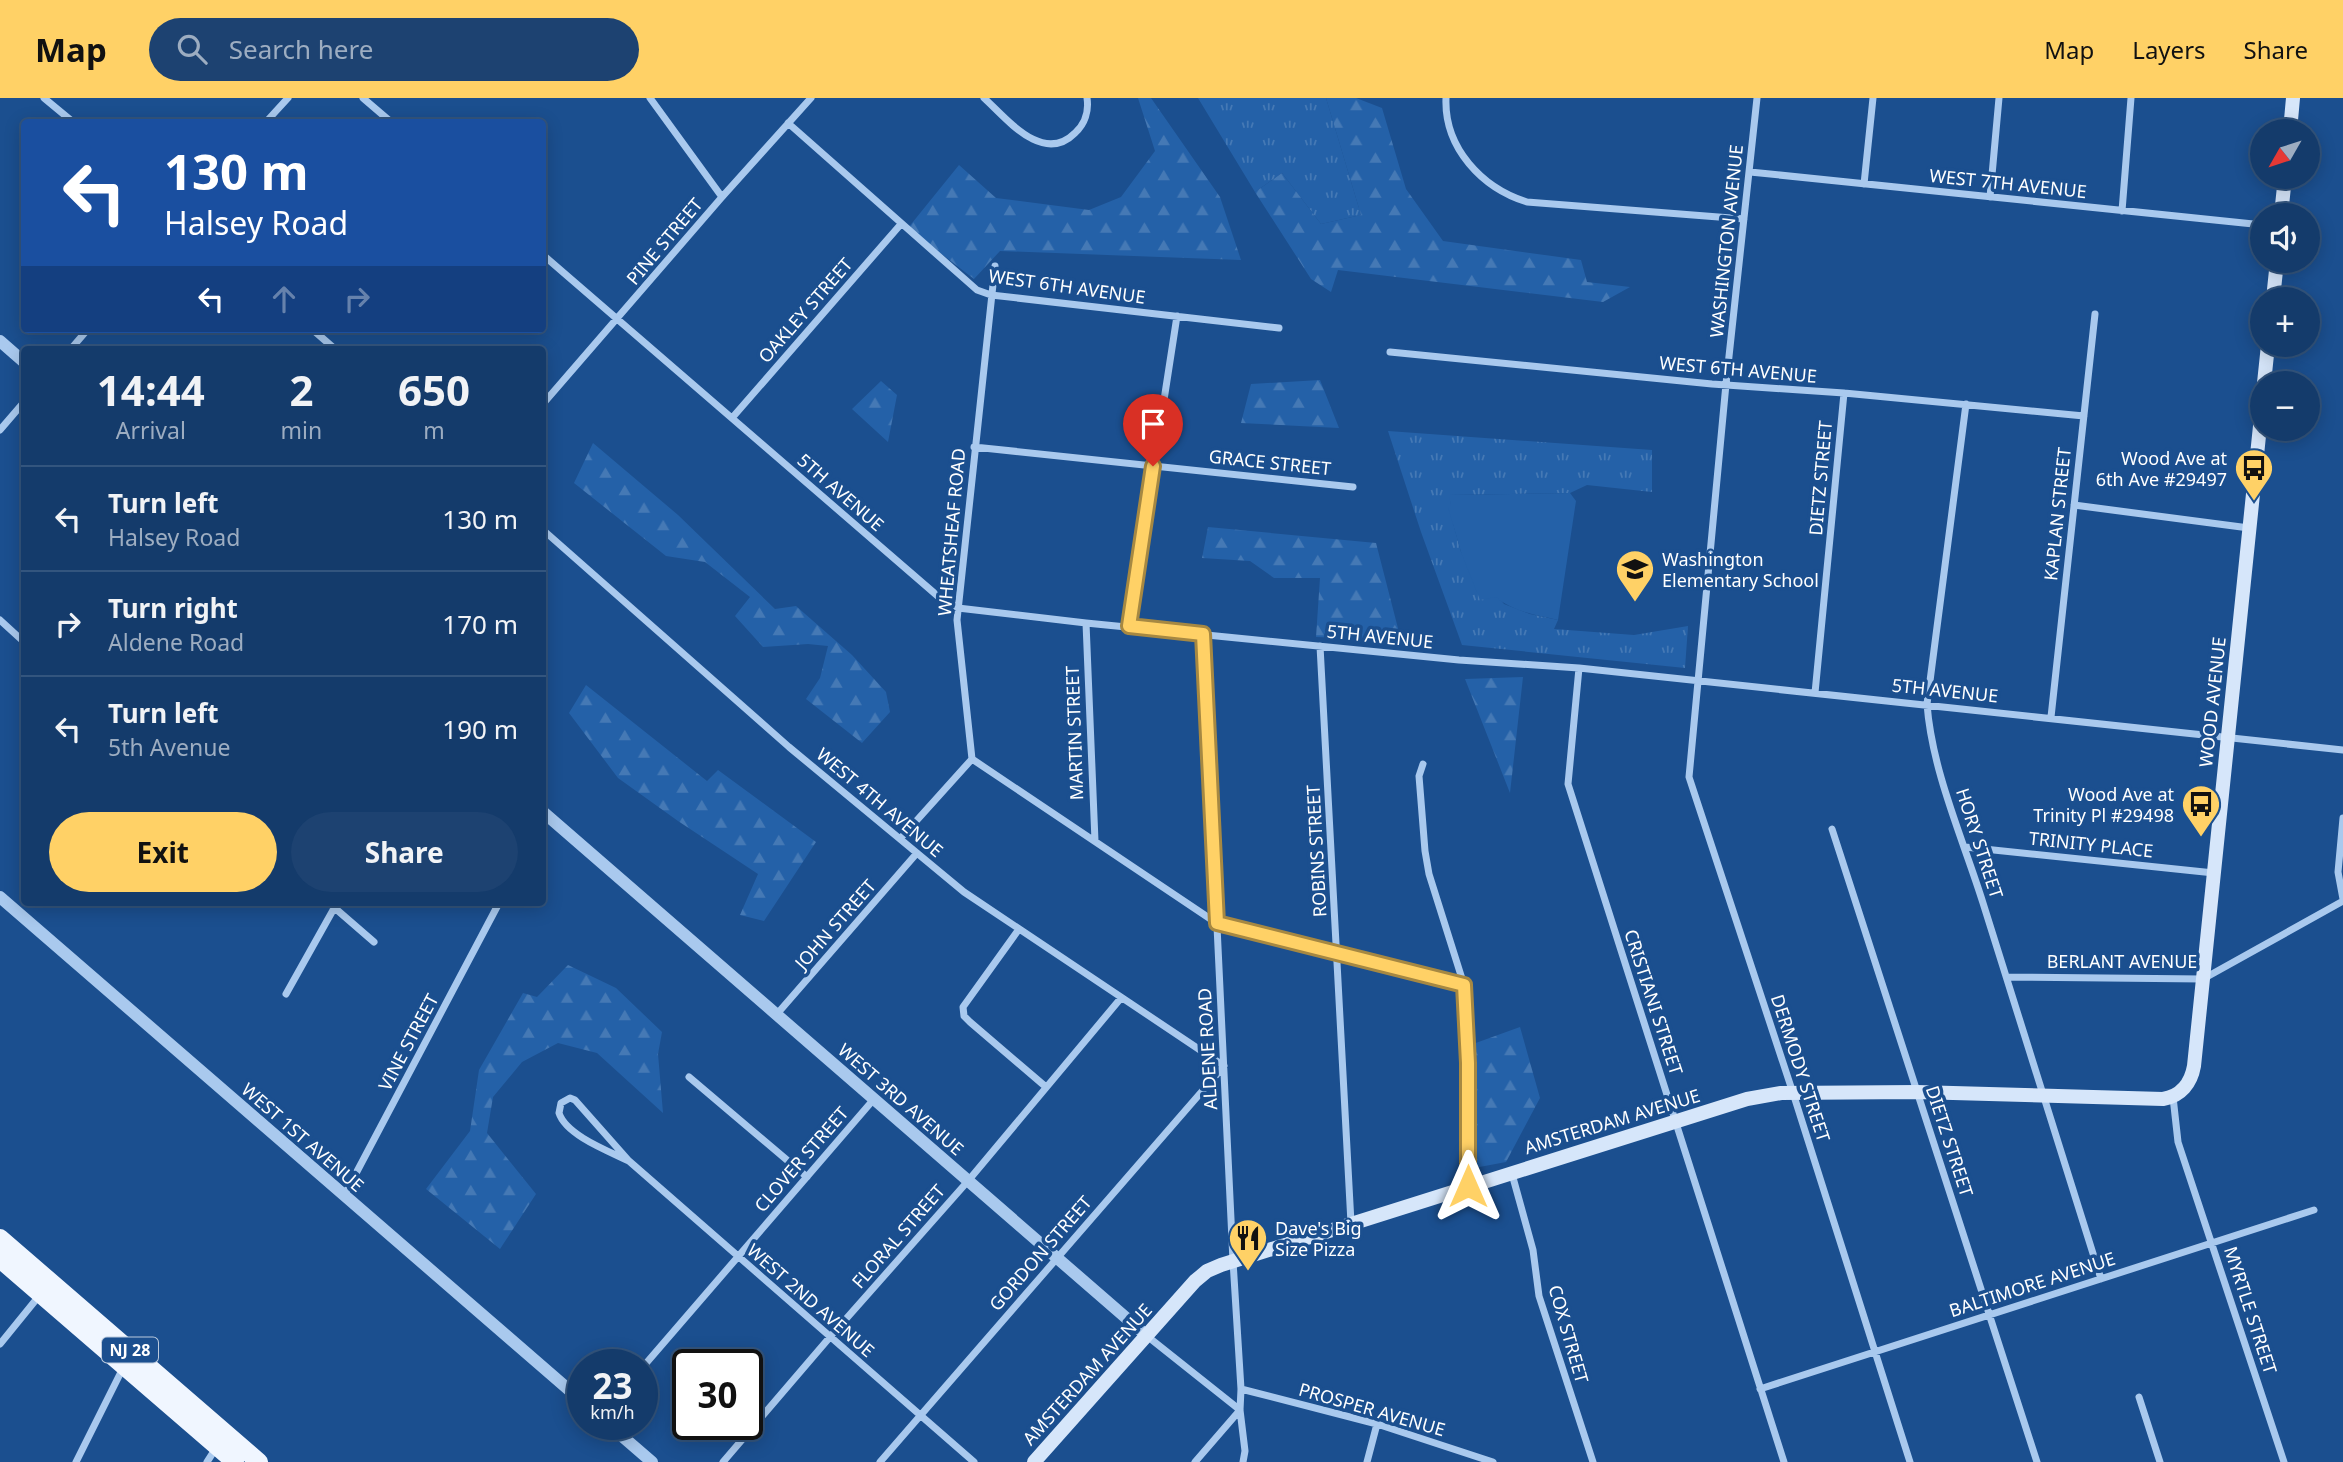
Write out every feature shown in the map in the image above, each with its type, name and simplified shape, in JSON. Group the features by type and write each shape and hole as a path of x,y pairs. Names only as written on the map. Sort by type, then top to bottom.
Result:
{"main road":[{"path":"2291,119 2293,98"},
{"name":"WOOD AVENUE","path":"2173,1097 2187,1086 2193,1073 2258,441"},
{"name":"AMSTERDAM AVENUE","path":"1034,1462 1207,1271 1351,1223 1747,1099 1793,1093 1917,1092 2043,1097 2173,1097"},
{"name":"NJ 28","path":"0,1238 46,1288 130,1361 217,1448 235,1462"},
{"name":"NJ 28","path":"0,1259 46,1288"},
{"name":"NJ 28","path":"217,1448 259,1462"}],"street":[{"path":"44,98 69,119"},
{"path":"270,119 288,98"},
{"path":"363,98 388,119"},
{"path":"650,98 722,197"},
{"name":"PINE STREET","path":"546,401 811,98"},
{"path":"984,98 1026,135 1040,143 1048,144 1064,141 1078,131 1086,117 1087,98"},
{"path":"1447,98 1449,125 1463,156 1486,182 1516,199 1744,219"},
{"name":"WASHINGTON AVENUE","path":"1697,680 1757,98"},
{"path":"1864,184 1873,98"},
{"path":"1990,197 1999,98"},
{"path":"2122,211 2131,98"},
{"name":"WEST 6TH AVENUE","path":"788,123 977,290 991,295 1279,328"},
{"name":"WEST 7TH AVENUE","path":"1750,172 2250,224"},
{"name":"OAKLEY STREET","path":"732,418 901,224"},
{"name":"5TH AVENUE","path":"546,257 940,598 958,608 1459,660 1579,668 1815,692 2343,750"},
{"name":"WHEATSHEAF ROAD","path":"972,759 958,608 995,266"},
{"name":"KAPLAN STREET","path":"2051,717 2095,314"},
{"path":"1129,626 1177,316"},
{"path":"317,333 331,346"},
{"path":"0,341 21,359"},
{"name":"WEST 6TH AVENUE","path":"1390,352 2084,416"},
{"name":"DIETZ STREET","path":"1815,692 1844,393"},
{"name":"HORY STREET","path":"1966,404 1927,704 1934,757 2007,977 2101,1279"},
{"path":"0,430 21,406"},
{"name":"GRACE STREET","path":"974,447 1353,487"},
{"path":"2074,505 2249,528"},
{"name":"WEST 4TH AVENUE","path":"546,533 789,747 964,892 1224,1066"},
{"path":"0,620 21,639"},
{"name":"MARTIN STREET","path":"1086,623 1095,841"},
{"name":"ALDENE ROAD","path":"1203,634 1240,1410 1245,1451 1243,1462"},
{"name":"ROBINS STREET","path":"1320,646 1351,1223"},
{"name":"CRISTIANI STREET","path":"1579,668 1568,784 1784,1462"},
{"name":"DERMODY STREET","path":"1697,680 1689,777 1910,1462"},
{"path":"900,839 972,759 1217,923 1464,985"},
{"path":"1423,764 1419,776 1429,874 1464,985 1468,1063 1468,1186"},
{"name":"WEST 3RD AVENUE","path":"546,818 777,1014 1147,1336 1240,1410"},
{"path":"2343,818 2338,872 2343,900"},
{"name":"DIETZ STREET","path":"1832,829 2038,1462"},
{"name":"TRINITY PLACE","path":"1965,846 2214,873"},
{"name":"JOHN STREET","path":"777,1014 917,853"},
{"name":"WEST 1ST AVENUE","path":"0,897 567,1388"},
{"name":"BERLANT AVENUE","path":"2007,977 2203,979 2343,900"},
{"path":"286,993 332,906"},
{"path":"334,906 374,942"},
{"name":"VINE STREET","path":"344,1196 497,906"},
{"path":"1019,929 963,1007 964,1016 1046,1087"},
{"name":"FLORAL STREET","path":"723,1462 968,1181 1121,998"},
{"name":"GORDON STREET","path":"880,1462 1224,1066"},
{"path":"690,1077 807,1177"},
{"name":"MYRTLE STREET","path":"2173,1097 2176,1136 2284,1462"},
{"name":"WEST 2ND AVENUE","path":"629,1161 598,1146 565,1125 559,1113 561,1103 570,1098 575,1100 629,1161 974,1462"},
{"name":"CLOVER STREET","path":"658,1349 874,1099"},
{"name":"COX STREET","path":"1511,1172 1533,1250 1539,1296 1593,1462"},
{"name":"BALTIMORE AVENUE","path":"1760,1389 2314,1210"},
{"path":"0,1344 46,1288"},
{"path":"76,1462 115,1382 130,1361"},
{"name":"PROSPER AVENUE","path":"1241,1389 1377,1424 1488,1461"},
{"path":"2139,1397 2160,1462"},
{"path":"1195,1462 1240,1410"},
{"path":"1367,1462 1377,1424"},
{"path":"627,1440 652,1462"}],"green space":[{"path":"1138,98 1151,98 1220,197 1241,260 1000,251 974,279 908,228 959,165 996,198 1089,210 1121,197 1155,151"},
{"path":"1198,98 1326,98 1361,215 1321,224 1282,173 1255,192"},
{"path":"1326,98 1356,98 1382,108 1406,189 1443,241 1581,260 1587,282 1630,287 1603,302 1338,270 1331,292 1311,279 1255,192 1282,173 1321,224 1361,215"},
{"path":"1320,380 1339,428 1241,423 1251,384"},
{"path":"881,381 897,395 888,442 852,409"},
{"path":"1388,431 1652,450 1652,492 1587,485 1570,493 1450,495 1453,523 1461,552 1504,604 1530,614 1558,620 1554,629 1634,635 1688,626 1685,668 1462,645"},
{"path":"593,443 678,515 775,609 796,606 852,655 886,692 890,712 862,743 806,699 820,678 828,646 808,644 763,647 735,616 750,597 705,562 666,556 574,483"},
{"path":"1570,493 1576,501 1558,620 1518,610 1496,597 1480,600 1461,552 1448,507 1451,507 1449,495"},
{"path":"1208,527 1376,543 1401,640 1316,637 1320,578 1274,578 1250,561 1202,558"},
{"path":"1523,677 1510,793 1465,679"},
{"path":"586,685 707,781 718,770 816,842 764,921 740,915 758,874 618,778 569,713"},
{"path":"568,965 616,988 662,1032 658,1054 663,1113 597,1053 558,1043 522,1062 493,1097 487,1133 536,1194 500,1249 426,1189 470,1131 479,1070 523,993 537,997"},
{"path":"1520,1027 1540,1098 1506,1162 1474,1168 1473,1044"}],"place":[{"name":"Wood Ave at 6th Ave #29497","path":"2254,502"},
{"name":"Washington Elementary School","path":"1635,603"},
{"name":"Wood Ave at Trinity Pl #29498","path":"2201,838"},
{"name":"Dave's Big Size Pizza","path":"1248,1272"}],"route":[{"path":"1153,466 1129,626 1203,634 1217,923 1464,985 1468,1063 1468,1186"}]}
